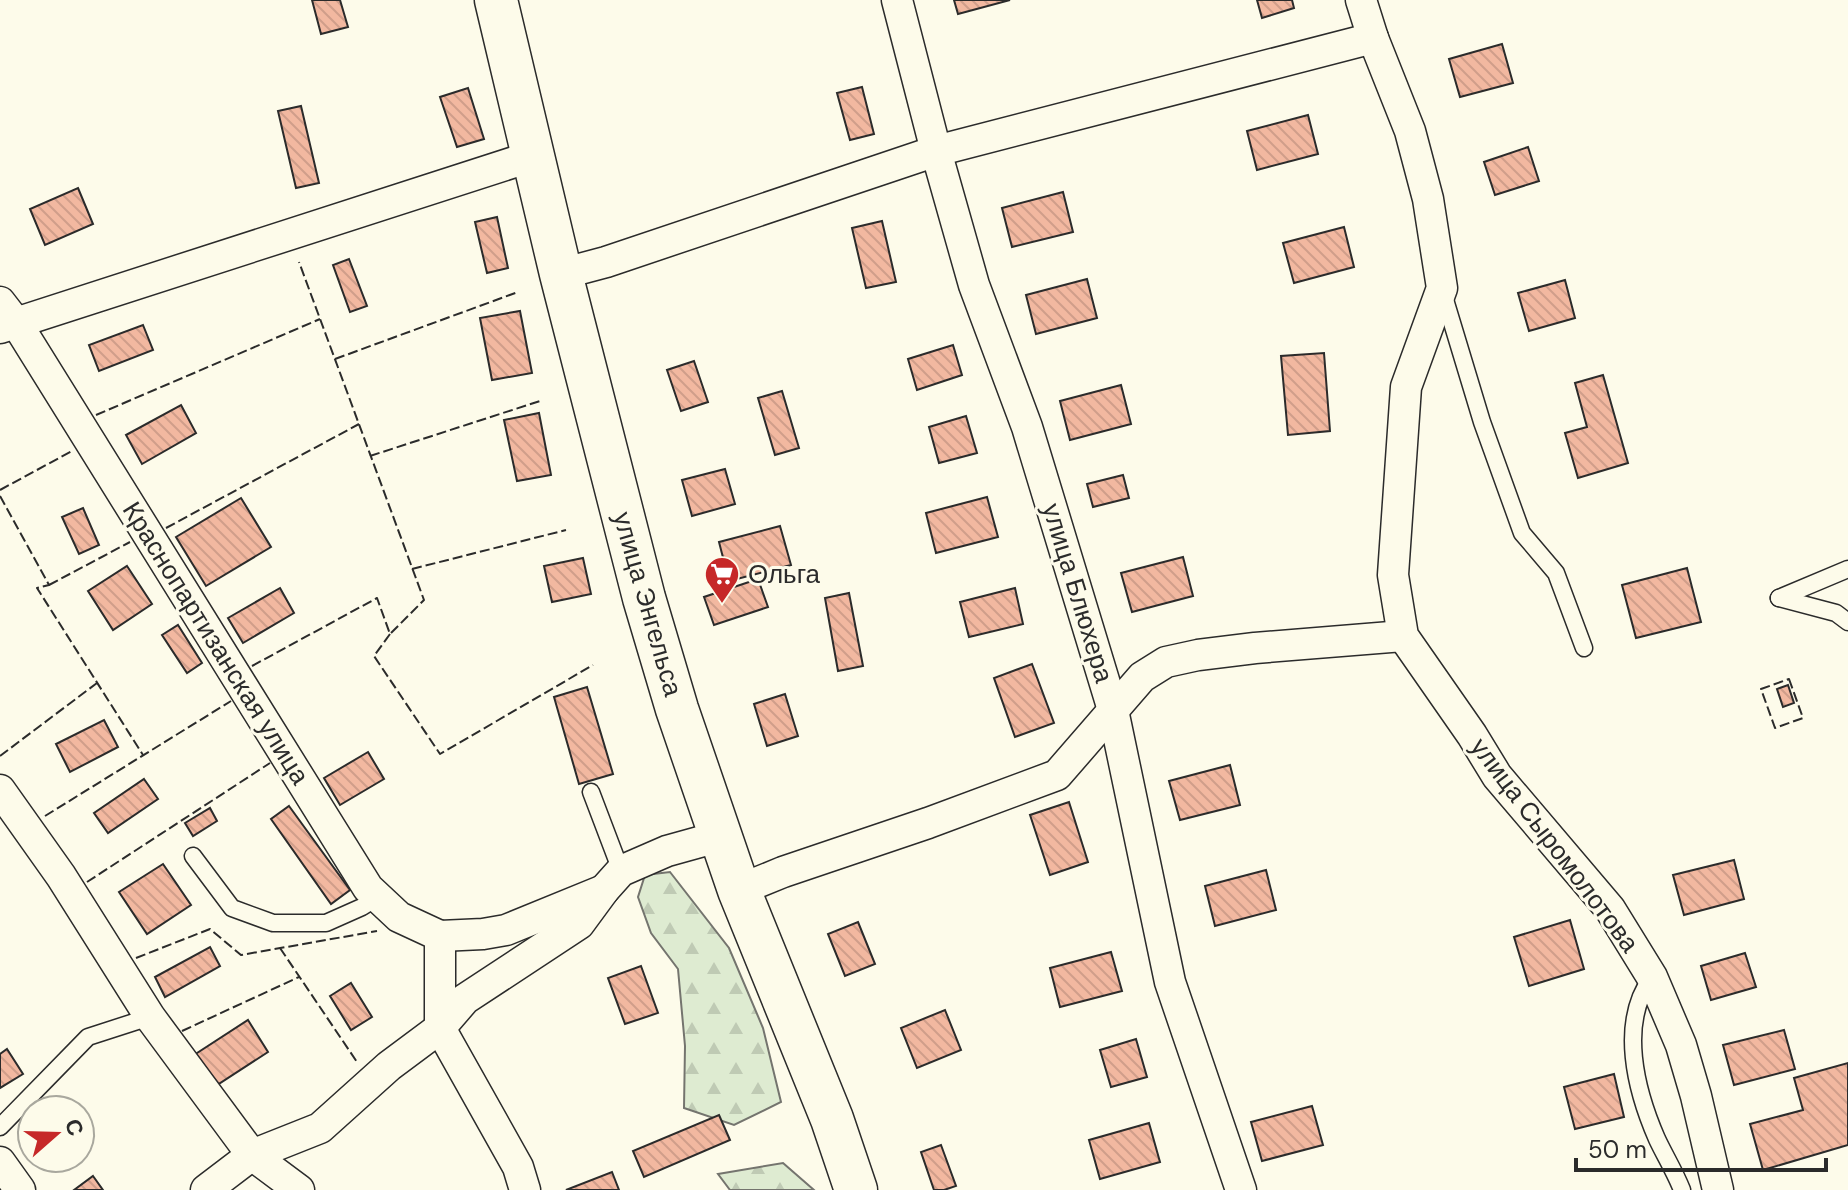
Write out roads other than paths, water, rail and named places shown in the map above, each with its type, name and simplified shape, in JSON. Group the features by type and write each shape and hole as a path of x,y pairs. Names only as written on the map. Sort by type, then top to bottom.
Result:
{"main road":[{"name":"улица Энгельса","path":"496,0 561,274 644,598 677,709 739,890 832,1119 856,1190"}],"street":[{"name":"улица Блюхера","path":"897,0 974,285 1027,427 1113,710 1170,982 1241,1190"},
{"name":"улица Сыромолотова","path":"1361,0 1410,131 1428,199 1442,288 1406,387 1393,575 1403,636 1497,776 1610,909 1652,977 1685,1058 1718,1190"},
{"path":"561,274 606,262 936,151 1373,38"},
{"name":"Краснопартизанская улица","path":"533,156 6,318 368,888 399,917 440,936 506,930 667,851 721,836"},
{"path":"739,890 1057,775 1142,677 1166,662 1255,648 1403,636"},
{"path":"0,790 61,876 150,1017 252,1155 299,1190"},
{"path":"206,1190 252,1155 320,1128 389,1066 440,1028 465,999 579,924 612,880"},
{"path":"440,936 440,1028 518,1167 525,1190"},
{"path":"0,1162 20,1190"}],"lane":[{"path":"1442,288 1482,422 1522,533 1556,573 1584,648"},
{"path":"1848,569 1779,598 1836,613 1848,622"},
{"path":"591,792 612,880"},
{"path":"193,856 232,908 273,923 326,923 378,897"},
{"path":"1652,977 1638,1000 1634,1022 1636,1070 1641,1096 1657,1139 1682,1190"},
{"path":"0,1127 88,1037 150,1017"}],"place":[{"name":"Ольга","path":"722,605"}]}
